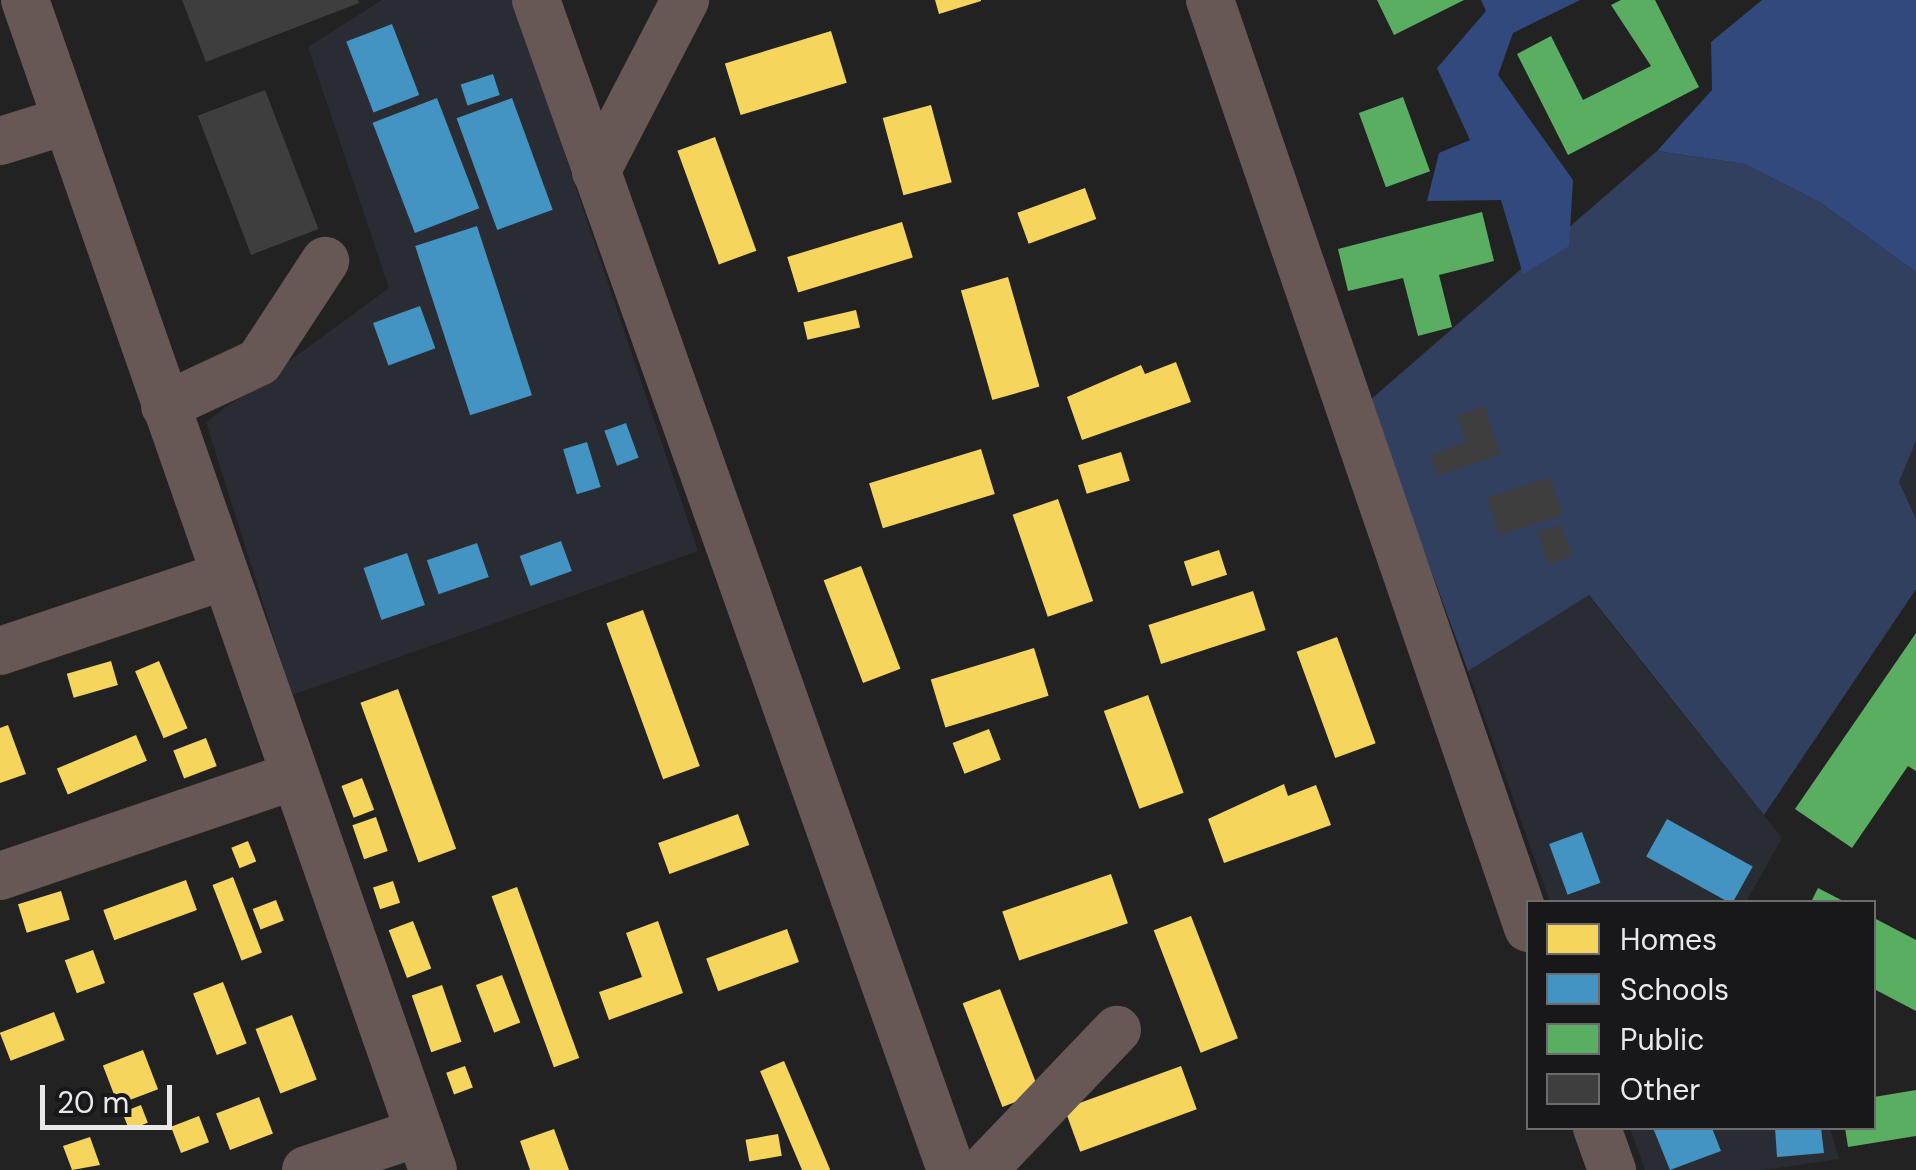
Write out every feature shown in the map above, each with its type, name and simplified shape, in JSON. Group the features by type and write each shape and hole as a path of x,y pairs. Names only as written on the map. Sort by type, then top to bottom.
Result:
{"street":[{"path":"24,0 427,1151 306,1170"},
{"path":"536,0 951,1170"},
{"path":"596,172 685,0"},
{"path":"1210,0 1526,922"},
{"path":"0,141 65,121"},
{"path":"165,406 258,362 326,261"},
{"path":"0,651 224,576"},
{"path":"0,876 294,776"},
{"path":"983,1170 1117,1030"},
{"path":"1598,1130 1612,1170"}],"shaded area":[{"path":"382,0 513,0 698,551 292,695 206,422 389,288 308,47"},
{"path":"1481,0 1580,0 1513,33 1498,75 1573,180 1569,246 1523,274 1501,200 1427,201 1439,153 1470,140 1437,68 1486,11"},
{"path":"1762,0 1916,0 1916,272 1821,203 1745,164 1657,151 1712,90 1711,42"},
{"path":"1657,151 1745,164 1821,203 1916,272 1916,441 1899,482 1916,519 1916,589 1764,815 1589,595 1468,671 1369,401"},
{"path":"1916,441 1916,519 1899,482"},
{"path":"1588,595 1782,838 1747,900 1549,900 1468,671"},
{"path":"1631,1130 1831,1130 1839,1159 1764,1170 1645,1170"}],"building: Homes":[{"path":"935,0 981,0 981,1 939,14"},
{"path":"831,31 847,83 741,115 725,63"},
{"path":"931,105 952,182 903,195 883,118"},
{"path":"715,137 756,251 719,264 677,151"},
{"path":"1085,188 1096,219 1029,244 1017,213"},
{"path":"902,222 913,257 798,292 787,257"},
{"path":"1008,277 1039,387 992,400 961,291"},
{"path":"856,310 860,328 807,340 803,322"},
{"path":"1176,362 1191,402 1082,440 1067,397 1141,365 1145,374"},
{"path":"981,449 995,494 883,528 869,483"},
{"path":"1121,452 1130,481 1087,494 1078,465"},
{"path":"1058,499 1093,601 1048,617 1013,515"},
{"path":"1219,550 1227,575 1192,586 1184,561"},
{"path":"861,566 900,669 863,683 824,580"},
{"path":"1253,591 1266,630 1161,664 1148,625"},
{"path":"643,610 700,766 663,779 606,623"},
{"path":"1337,637 1376,743 1335,758 1297,652"},
{"path":"1034,648 1049,696 945,727 931,680"},
{"path":"111,661 118,685 74,698 67,674"},
{"path":"159,661 188,728 164,738 135,671"},
{"path":"398,689 456,849 419,862 360,703"},
{"path":"1148,695 1184,793 1139,809 1104,711"},
{"path":"8,725 26,774 0,783 0,728"},
{"path":"989,729 1001,760 964,774 953,743"},
{"path":"136,735 147,761 68,794 57,769"},
{"path":"206,738 217,766 184,779 173,751"},
{"path":"362,778 374,810 354,818 341,786"},
{"path":"1284,784 1288,796 1316,785 1331,825 1224,863 1208,819"},
{"path":"738,814 749,845 669,874 658,843"},
{"path":"376,817 388,851 364,859 352,825"},
{"path":"248,841 256,861 240,868 231,848"},
{"path":"1111,874 1128,923 1019,961 1002,911"},
{"path":"233,877 262,953 241,961 212,885"},
{"path":"186,880 197,910 114,940 103,910"},
{"path":"393,881 400,903 380,909 373,887"},
{"path":"517,887 579,1058 554,1067 492,896"},
{"path":"61,891 70,920 27,933 18,904"},
{"path":"276,900 284,921 261,929 253,909"},
{"path":"1191,916 1238,1038 1201,1053 1154,930"},
{"path":"413,921 431,969 407,978 389,930"},
{"path":"658,921 683,993 609,1020 599,992 642,977 626,933"},
{"path":"787,929 799,962 718,991 706,958"},
{"path":"93,950 105,983 77,993 65,960"},
{"path":"502,975 520,1023 494,1033 476,985"},
{"path":"223,982 247,1044 217,1055 193,993"},
{"path":"442,985 462,1042 431,1052 412,995"},
{"path":"1000,989 1040,1093 1002,1107 963,1003"},
{"path":"54,1012 65,1040 11,1061 0,1033"},
{"path":"292,1015 317,1079 280,1093 256,1029"},
{"path":"143,1050 158,1089 118,1105 103,1065"},
{"path":"784,1061 830,1170 802,1170 760,1071"},
{"path":"465,1066 473,1088 454,1094 446,1073"},
{"path":"1181,1066 1197,1109 1080,1152 1064,1108"},
{"path":"259,1097 273,1133 230,1150 216,1113"},
{"path":"141,1105 148,1123 129,1130 122,1112"},
{"path":"199,1116 209,1142 181,1153 171,1127"},
{"path":"554,1129 569,1170 530,1170 520,1141"},
{"path":"778,1134 782,1156 749,1161 746,1140"},
{"path":"90,1137 100,1165 72,1170 63,1146"}],"building: Schools":[{"path":"392,24 419,95 373,113 346,42"},
{"path":"493,74 500,95 467,105 461,85"},
{"path":"437,98 479,208 415,233 373,123"},
{"path":"512,98 553,210 497,230 457,118"},
{"path":"477,226 532,395 470,415 415,246"},
{"path":"420,306 435,348 388,365 373,323"},
{"path":"626,423 639,458 617,466 604,431"},
{"path":"587,442 601,487 577,494 563,449"},
{"path":"561,541 572,571 531,586 520,556"},
{"path":"477,543 489,577 439,594 427,560"},
{"path":"407,553 425,605 381,620 364,568"},
{"path":"1667,819 1753,867 1734,900 1724,900 1646,857"},
{"path":"1582,832 1600,883 1568,895 1549,844"},
{"path":"1654,1130 1713,1130 1721,1151 1670,1170"},
{"path":"1775,1130 1821,1130 1824,1153 1777,1157"}],"building: Public":[{"path":"1377,0 1464,0 1394,35"},
{"path":"1621,0 1655,0 1699,87 1568,155 1517,54 1551,36 1583,100 1651,66 1611,5"},
{"path":"1403,97 1430,171 1386,187 1359,113"},
{"path":"1482,212 1494,261 1439,275 1452,327 1418,336 1403,278 1348,291 1338,249"},
{"path":"1916,633 1916,771 1908,766 1852,848 1795,809"},
{"path":"1818,888 1841,900 1812,900"},
{"path":"1876,919 1916,940 1916,1011 1876,990"},
{"path":"1916,1090 1916,1136 1848,1147 1845,1130 1876,1130 1876,1097"}],"building: Other":[{"path":"182,0 358,0 359,3 206,62"},
{"path":"265,90 318,229 251,255 198,116"},
{"path":"1484,406 1501,454 1438,476 1430,455 1466,442 1457,416"},
{"path":"1550,477 1562,515 1500,535 1487,497"},
{"path":"1561,524 1572,556 1548,564 1537,532"}]}
